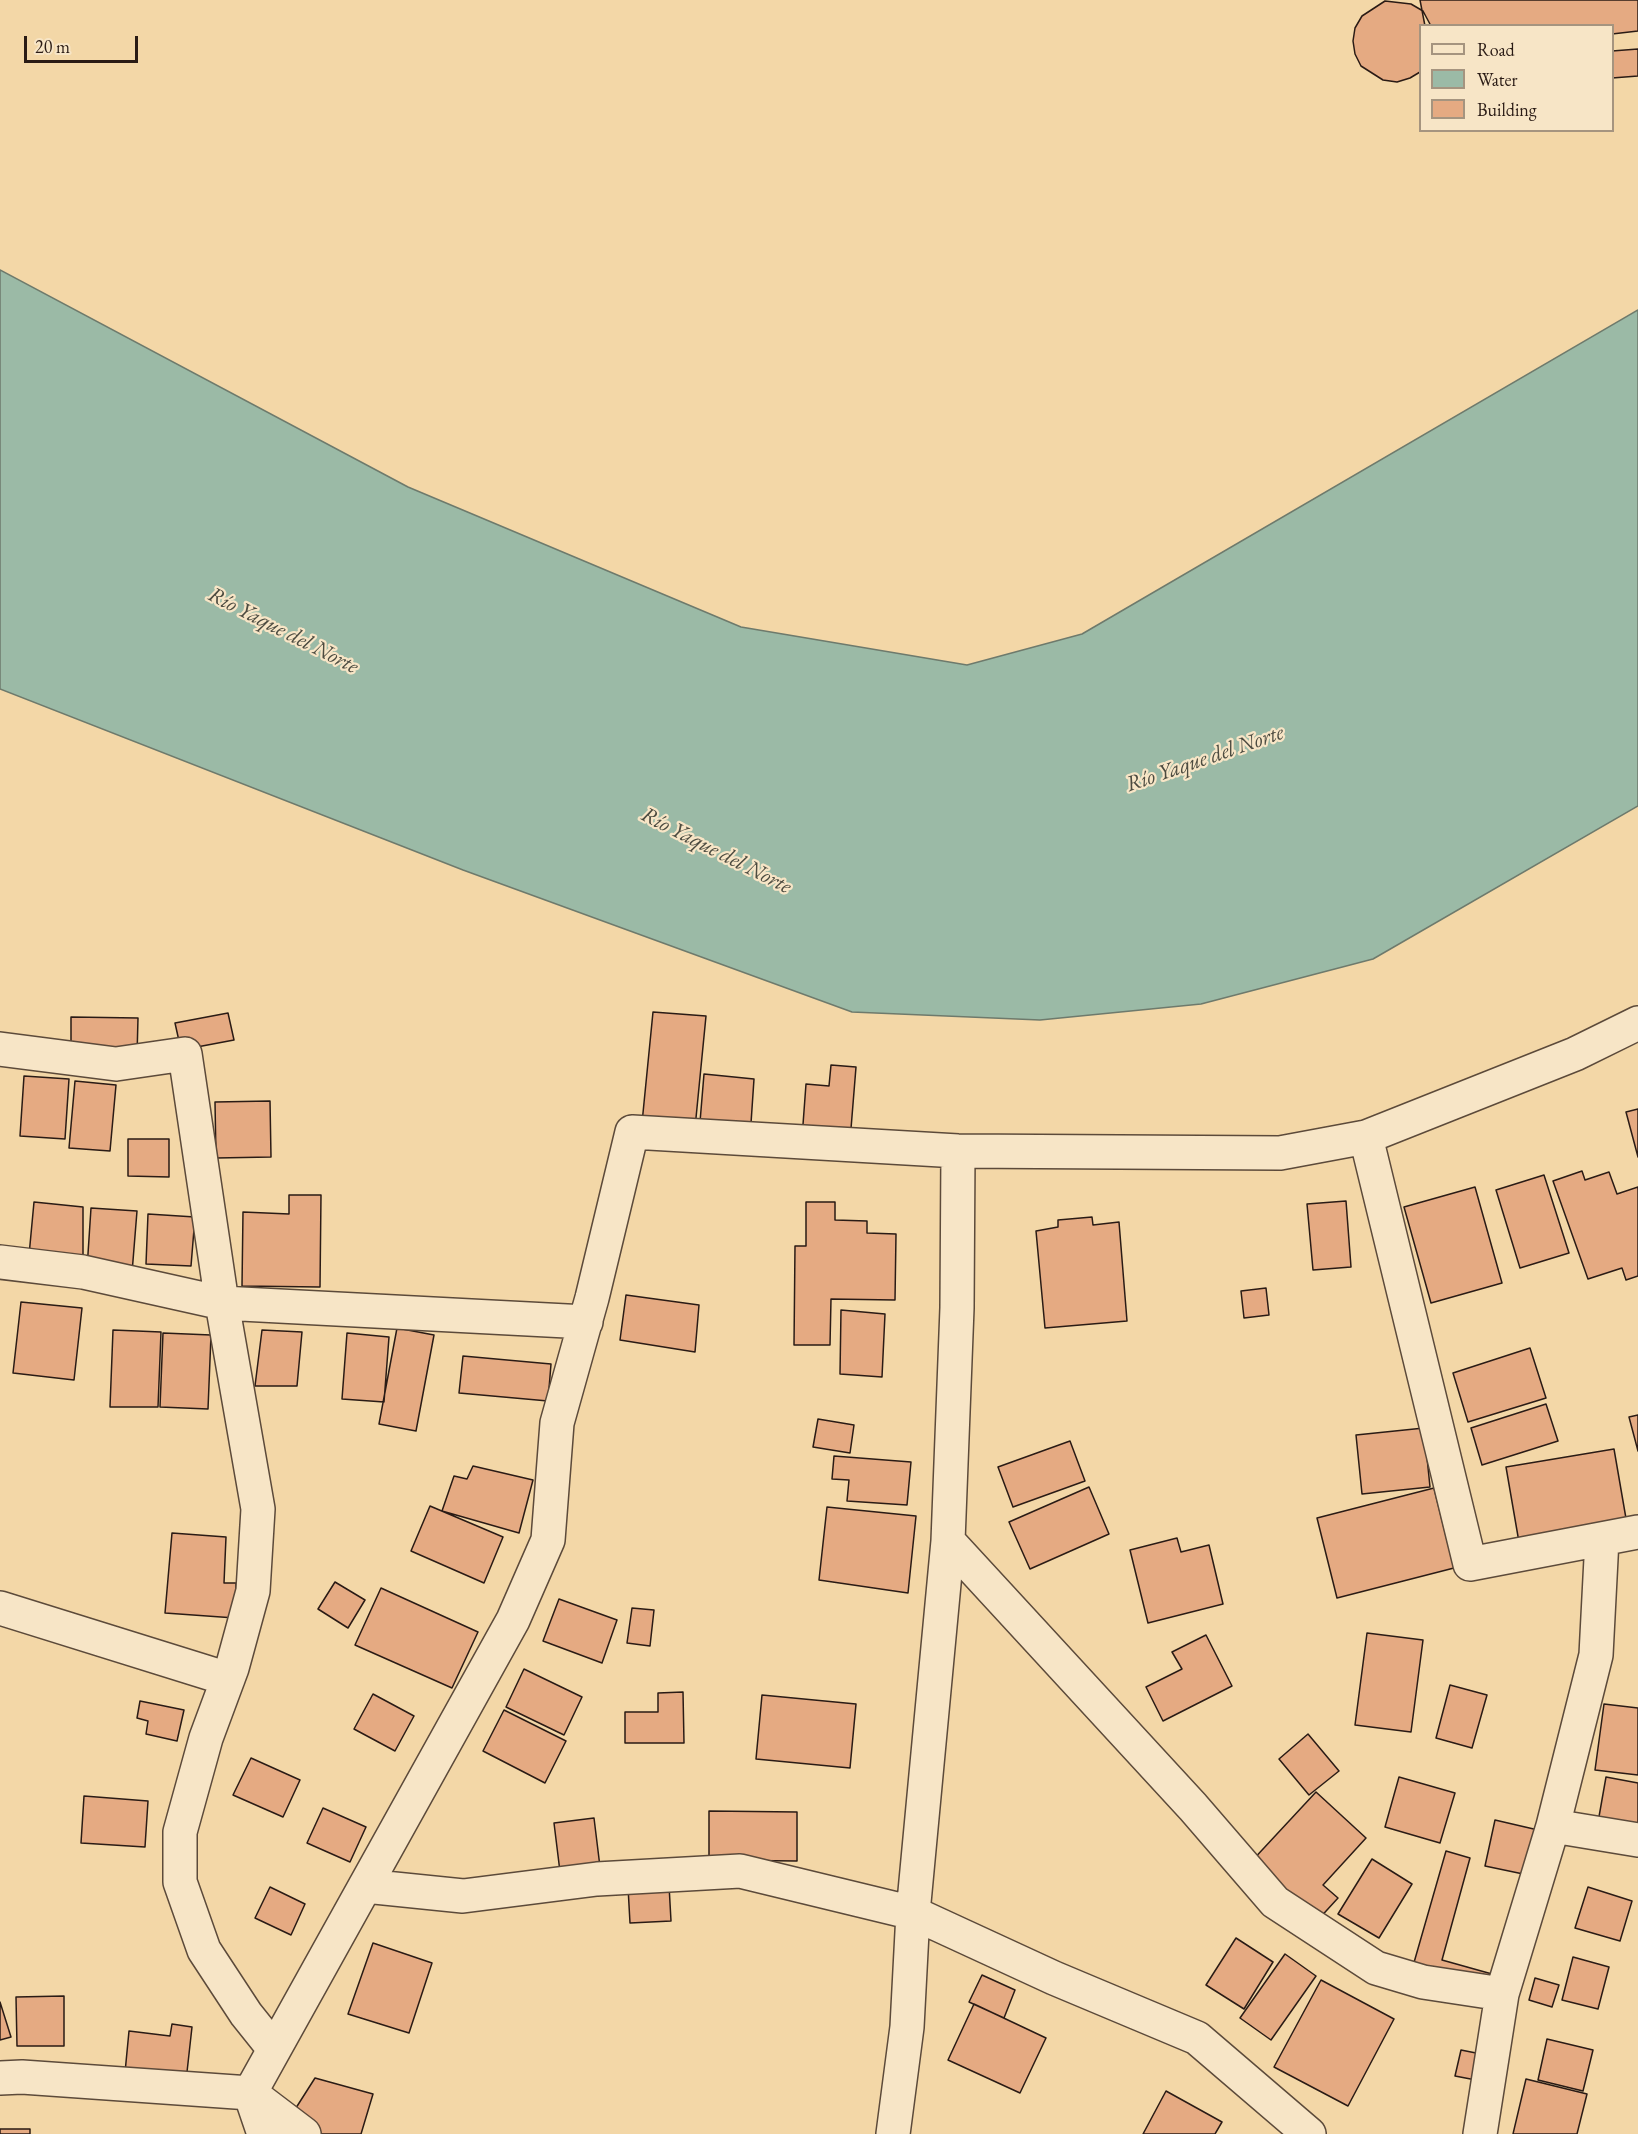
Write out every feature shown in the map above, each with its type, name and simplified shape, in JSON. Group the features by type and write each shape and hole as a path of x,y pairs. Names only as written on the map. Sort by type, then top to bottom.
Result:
{"street":[{"path":"264,2134 250,2093 513,1620 548,1540 557,1423 586,1322 632,1132 958,1151 1280,1153 1366,1137 1575,1054 1638,1023"},
{"path":"0,1048 116,1064 185,1054 222,1303 258,1509 253,1591 228,1679 206,1738 180,1832 180,1882 204,1950 246,2014 274,2049"},
{"path":"1366,1137 1470,1564 1638,1532"},
{"path":"892,2134 907,2027 913,1912 948,1541 957,1308 958,1151"},
{"path":"0,1262 82,1272 222,1303 586,1322"},
{"path":"1480,2134 1502,1994 1553,1826 1596,1655 1602,1539"},
{"path":"948,1541 1193,1806 1275,1902 1376,1968 1423,1982 1502,1994"},
{"path":"0,1608 228,1679"},
{"path":"1553,1826 1638,1840"},
{"path":"365,1886 463,1896 597,1879 740,1871 913,1912 1054,1978 1197,2038 1309,2134"},
{"path":"0,2078 22,2077 250,2093 304,2134"}],"water":[{"name":"Río Yaque del Norte","path":"0,270 408,487 741,627 967,665 1082,634 1638,310 1638,806 1373,959 1201,1004 1040,1020 852,1012 463,870 0,689"}],"building":[{"path":"1420,0 1638,0 1638,31 1614,34 1614,24 1425,24"},
{"path":"1385,1 1411,4 1423,11 1430,24 1419,24 1419,73 1397,82 1383,80 1361,66 1355,54 1353,41 1355,28 1362,16"},
{"path":"1638,49 1638,76 1614,78 1614,51"},
{"path":"653,1012 706,1016 695,1128 642,1123"},
{"path":"228,1013 234,1040 181,1050 175,1023"},
{"path":"71,1017 138,1018 137,1056 71,1055"},
{"path":"831,1065 856,1067 850,1141 802,1138 806,1084 829,1086"},
{"path":"704,1074 754,1079 750,1138 699,1134"},
{"path":"24,1076 69,1079 65,1139 20,1136"},
{"path":"75,1081 116,1085 110,1151 69,1148"},
{"path":"270,1101 271,1157 216,1158 215,1102"},
{"path":"1638,1109 1638,1157 1626,1112"},
{"path":"128,1139 169,1139 169,1177 128,1176"},
{"path":"1582,1171 1585,1180 1609,1172 1617,1194 1638,1187 1638,1276 1626,1280 1622,1268 1588,1279 1553,1181"},
{"path":"1544,1175 1569,1253 1520,1268 1496,1190"},
{"path":"1475,1187 1502,1283 1431,1303 1404,1207"},
{"path":"289,1195 321,1195 320,1287 242,1286 243,1212 289,1214"},
{"path":"1346,1201 1351,1267 1313,1270 1307,1204"},
{"path":"34,1202 83,1207 83,1272 28,1266"},
{"path":"806,1202 835,1202 835,1220 867,1221 867,1233 896,1234 895,1300 831,1299 830,1345 794,1345 795,1246 806,1246"},
{"path":"91,1208 137,1211 132,1273 87,1269"},
{"path":"148,1214 195,1217 191,1266 146,1264"},
{"path":"1092,1217 1093,1225 1119,1222 1127,1321 1045,1328 1036,1231 1058,1227 1058,1220"},
{"path":"1266,1288 1269,1315 1244,1318 1241,1291"},
{"path":"626,1295 699,1305 695,1352 620,1340"},
{"path":"21,1302 82,1308 74,1380 13,1373"},
{"path":"841,1310 885,1314 882,1377 840,1374"},
{"path":"397,1328 434,1335 416,1431 379,1424"},
{"path":"113,1330 161,1332 158,1407 110,1407"},
{"path":"262,1330 302,1332 297,1386 255,1386"},
{"path":"163,1333 211,1335 208,1409 160,1407"},
{"path":"347,1333 389,1337 384,1402 342,1399"},
{"path":"1530,1348 1546,1398 1468,1422 1453,1373"},
{"path":"463,1356 551,1364 548,1401 459,1393"},
{"path":"1546,1404 1558,1441 1482,1465 1471,1428"},
{"path":"1638,1415 1638,1451 1629,1417"},
{"path":"818,1419 854,1425 850,1453 813,1447"},
{"path":"1424,1428 1430,1487 1362,1494 1356,1435"},
{"path":"1070,1441 1085,1481 1013,1507 998,1467"},
{"path":"1614,1449 1628,1530 1520,1548 1506,1467"},
{"path":"834,1456 911,1462 907,1505 847,1501 849,1480 832,1479"},
{"path":"473,1466 533,1480 519,1533 442,1511 454,1476 467,1479"},
{"path":"1089,1487 1109,1534 1030,1569 1009,1522"},
{"path":"1434,1488 1454,1568 1337,1598 1317,1518"},
{"path":"430,1506 503,1537 484,1583 411,1551"},
{"path":"827,1507 916,1516 908,1593 819,1580"},
{"path":"172,1533 226,1537 224,1583 236,1583 235,1618 165,1613"},
{"path":"1177,1538 1181,1552 1209,1545 1223,1604 1148,1623 1130,1550"},
{"path":"335,1582 365,1600 348,1628 318,1609"},
{"path":"381,1588 478,1632 452,1688 355,1645"},
{"path":"559,1599 617,1620 602,1663 543,1641"},
{"path":"632,1608 654,1610 650,1646 627,1643"},
{"path":"1367,1633 1423,1640 1411,1732 1355,1725"},
{"path":"1206,1635 1232,1686 1163,1721 1146,1687 1182,1669 1172,1652"},
{"path":"524,1669 582,1697 564,1735 506,1707"},
{"path":"1450,1685 1487,1695 1472,1748 1436,1738"},
{"path":"683,1692 684,1743 625,1743 625,1712 658,1712 658,1693"},
{"path":"373,1694 414,1716 395,1751 354,1729"},
{"path":"762,1695 856,1704 850,1768 756,1759"},
{"path":"140,1701 184,1710 177,1741 146,1734 148,1721 137,1718"},
{"path":"1604,1704 1638,1708 1638,1775 1595,1770"},
{"path":"504,1710 566,1741 545,1783 483,1751"},
{"path":"1308,1734 1339,1771 1309,1795 1279,1759"},
{"path":"251,1758 300,1780 283,1817 233,1795"},
{"path":"1399,1777 1455,1793 1440,1843 1385,1827"},
{"path":"1606,1777 1638,1783 1638,1835 1597,1828"},
{"path":"1316,1792 1366,1838 1323,1885 1338,1898 1316,1922 1250,1863"},
{"path":"84,1796 148,1801 145,1847 81,1843"},
{"path":"323,1808 366,1827 350,1862 307,1843"},
{"path":"709,1811 797,1812 797,1861 709,1860"},
{"path":"594,1818 601,1875 561,1880 554,1823"},
{"path":"1495,1820 1538,1830 1528,1875 1485,1866"},
{"path":"1446,1851 1470,1858 1442,1960 1492,1974 1487,1995 1411,1973"},
{"path":"1372,1859 1412,1884 1379,1938 1338,1914"},
{"path":"669,1885 671,1921 630,1923 628,1887"},
{"path":"270,1887 305,1904 291,1935 255,1918"},
{"path":"1588,1887 1632,1901 1620,1941 1575,1928"},
{"path":"1236,1938 1273,1962 1244,2009 1206,1985"},
{"path":"373,1943 432,1963 409,2033 348,2014"},
{"path":"1285,1954 1316,1976 1271,2040 1240,2018"},
{"path":"1573,1957 1609,1967 1598,2009 1562,2000"},
{"path":"982,1975 1015,1990 1004,2018 969,2002"},
{"path":"1535,1978 1559,1985 1552,2007 1529,2000"},
{"path":"1321,1980 1394,2019 1348,2106 1274,2067"},
{"path":"64,1996 64,2046 17,2046 16,1997"},
{"path":"0,2002 11,2037 0,2040"},
{"path":"974,2004 1046,2038 1020,2093 948,2060"},
{"path":"172,2024 192,2027 185,2090 124,2083 129,2031 170,2036"},
{"path":"1547,2039 1593,2050 1583,2091 1538,2080"},
{"path":"1461,2050 1486,2055 1481,2081 1455,2076"},
{"path":"315,2078 373,2094 361,2134 306,2134 287,2122"},
{"path":"1526,2079 1587,2094 1577,2134 1513,2134"},
{"path":"1166,2091 1222,2122 1215,2134 1143,2134"},
{"path":"0,2129 30,2129 30,2134 0,2134"}]}
